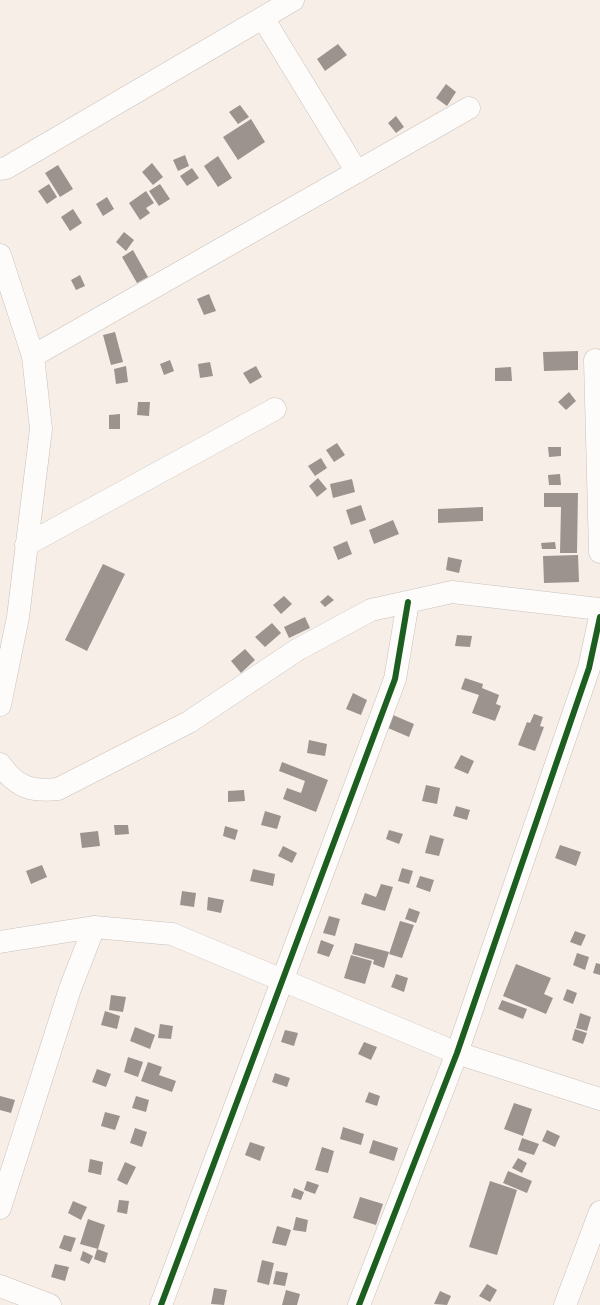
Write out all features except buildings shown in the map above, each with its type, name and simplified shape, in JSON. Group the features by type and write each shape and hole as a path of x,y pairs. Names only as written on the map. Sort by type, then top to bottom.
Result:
{"street":[{"path":"0,169 13,164 293,0"},
{"path":"263,18 357,172"},
{"path":"33,356 469,108"},
{"path":"0,255 33,356 41,429 18,617 0,705"},
{"path":"595,360 600,552"},
{"path":"26,545 275,409"},
{"path":"0,764 11,778 25,787 42,791 58,789 189,722 297,650 371,610 452,592 600,610"},
{"path":"161,1305 395,679 408,602"},
{"path":"359,1305 457,1053 589,668 600,617"},
{"path":"0,1208 70,989 94,927"},
{"path":"0,942 94,927 172,934 457,1053 600,1099"},
{"path":"565,1305 600,1212"},
{"path":"0,1286 50,1305"}],"cycle path":[{"path":"161,1305 395,679 408,602"},
{"path":"359,1305 457,1053 589,668 600,617"}]}
